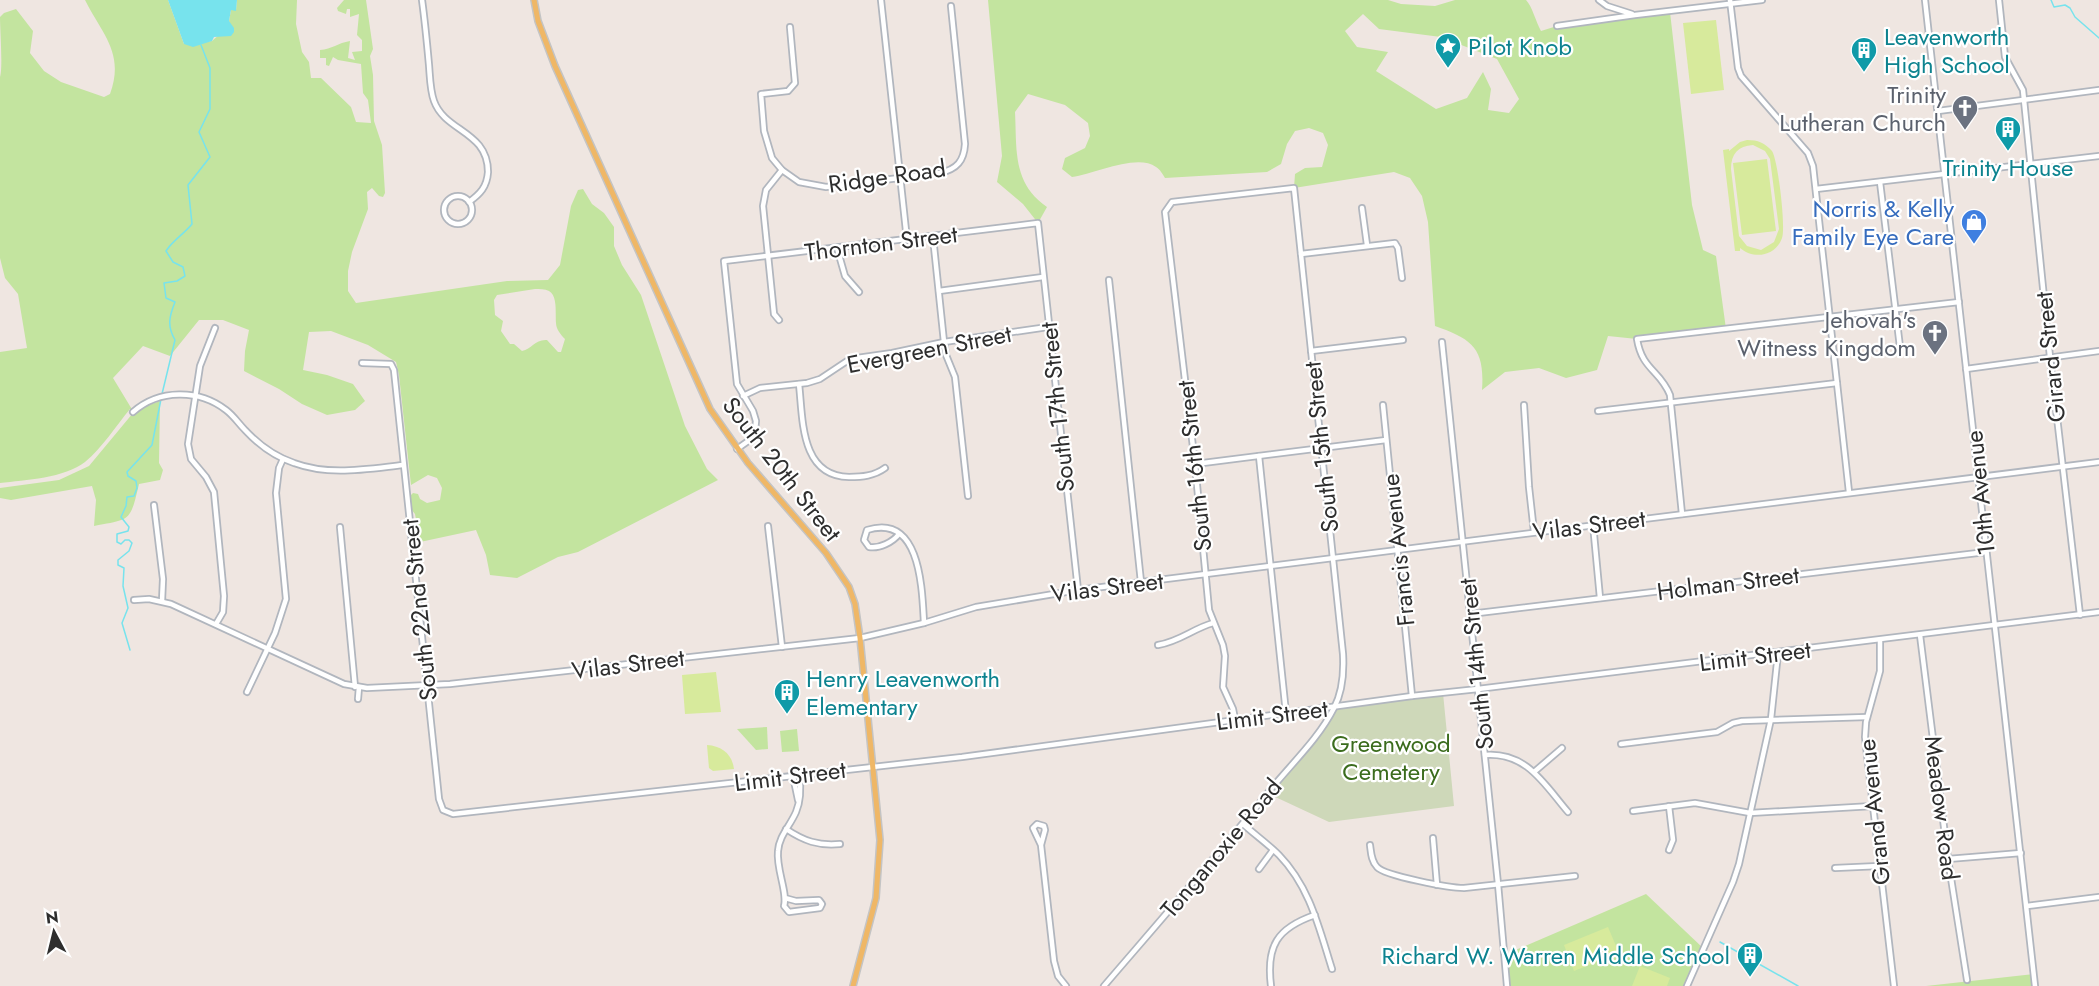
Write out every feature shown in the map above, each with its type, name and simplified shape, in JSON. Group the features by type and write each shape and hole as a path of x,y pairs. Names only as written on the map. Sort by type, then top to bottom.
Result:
{"main road":[{"name":"South 20th Street","path":"534,0 544,40 710,410 737,449 839,570 849,587 855,604 880,840 879,868 871,922 853,986"}],"street":[{"path":"422,0 435,104 440,113 476,141 488,167 486,185 481,194 469,202"},
{"path":"881,0 907,240"},
{"path":"1599,0 1607,6 1635,15"},
{"path":"1557,27 1731,2 1762,0"},
{"name":"10th Avenue","path":"1925,0 2035,986"},
{"name":"Girard Street","path":"1999,0 2005,57 2010,70 2023,90 2050,357 2080,615"},
{"path":"1731,2 1738,68 1741,76 1808,153 1813,166 1849,492"},
{"name":"Ridge Road","path":"782,170 799,182 816,187 950,171 959,164 964,154 965,144 951,6"},
{"path":"1602,20 1607,6"},
{"path":"779,320 774,314 763,206 766,190 782,170 772,158 768,147 761,94 788,91 795,83 790,27"},
{"path":"1938,111 2099,90"},
{"path":"1816,189 2099,156"},
{"path":"1880,182 1899,348"},
{"name":"South 15th Street","path":"1166,208 1172,202 1294,188 1344,673 1335,706"},
{"path":"461,196 469,202 472,212 465,222 456,224 446,217 445,206 449,199 461,196"},
{"name":"South 16th Street","path":"1166,208 1209,610 1223,645 1225,656 1223,687 1233,709 1235,720"},
{"path":"1362,208 1367,245"},
{"name":"Thornton Street","path":"743,396 736,384 724,261 1038,223"},
{"name":"South 17th Street","path":"1038,223 1078,590"},
{"path":"933,237 946,355 956,377 968,496"},
{"path":"1301,254 1395,243 1398,248 1402,278"},
{"path":"837,248 845,276 859,292"},
{"path":"939,291 1043,277"},
{"path":"1109,280 1141,582"},
{"path":"1682,513 1671,403 1666,384 1644,361 1637,339 1959,302"},
{"name":"Evergreen Street","path":"743,396 760,388 799,384 820,378 850,359 1048,327"},
{"path":"215,328 200,366 188,444 191,459 206,477 214,492 224,597 223,612 216,624"},
{"path":"1311,351 1403,340"},
{"name":"South 14th Street","path":"1442,342 1507,986"},
{"path":"1966,369 2099,351"},
{"name":"South 22nd Street","path":"362,363 391,364 394,370 439,799 440,805 446,812"},
{"path":"1598,411 1837,383"},
{"path":"799,384 806,440 810,454 816,462 840,476 877,474 885,468"},
{"path":"133,412 142,404 163,396 174,394 195,396 214,402 225,409 257,442 283,459 307,467 333,471 403,465"},
{"path":"737,449 751,439 755,431 756,421 753,411 743,396"},
{"name":"Francis Avenue","path":"1383,405 1413,696"},
{"path":"1524,405 1534,532"},
{"path":"1195,464 1386,440"},
{"path":"1259,456 1286,713"},
{"path":"247,692 275,633 286,599 276,493 279,468 283,459"},
{"name":"Vilas Street","path":"134,600 162,601 198,615 334,681 357,687 397,688 860,638 1007,600 1463,540 2099,462"},
{"path":"154,505 163,579 162,601"},
{"path":"1593,524 1600,598"},
{"path":"768,526 782,647"},
{"path":"340,527 358,699"},
{"path":"899,534 884,545 872,548 866,546 864,540 867,530 891,528 899,534 914,554 918,564 924,623"},
{"name":"Holman Street","path":"1470,614 1986,552"},
{"name":"Limit Street","path":"446,812 463,814 962,757 1413,696 1478,690 2099,612"},
{"path":"1158,645 1173,642 1194,630 1213,623"},
{"name":"Meadow Road","path":"1920,634 1948,859 1967,980"},
{"name":"Grand Avenue","path":"1880,640 1880,671 1867,717 1865,737 1894,986"},
{"path":"1687,986 1734,882 1771,719 1778,653"},
{"name":"Tonganoxie Road","path":"1104,986 1243,824 1319,731 1335,706"},
{"path":"1621,744 1717,732 1733,723 1771,719 1867,717"},
{"path":"1534,772 1562,748"},
{"path":"1485,755 1507,756 1518,760 1534,772 1568,812"},
{"path":"785,898 796,901 819,900 822,904 820,908 815,909 789,912 785,909 777,851 796,811 798,801 796,775"},
{"path":"1633,811 1702,803 1750,813 1873,806"},
{"path":"1669,806 1673,840 1669,850"},
{"path":"1243,824 1273,850 1301,883 1315,915 1332,969"},
{"path":"786,829 814,843 840,844"},
{"path":"1433,838 1437,885"},
{"path":"1041,845 1054,961 1058,976 1066,986"},
{"path":"1370,845 1373,861 1378,869 1455,888 1575,876"},
{"path":"1258,869 1273,850"},
{"path":"1948,859 2021,853"},
{"path":"1835,868 1879,866"},
{"path":"2027,906 2099,897"},
{"path":"1271,986 1269,961 1278,938 1292,924 1315,915"}],"green space":[{"path":"85,0 168,0 184,44 212,41 230,25 231,10 236,10 237,0 297,0 296,24 302,52 309,62 311,78 321,78 351,107 356,122 371,123 368,100 363,93 361,64 333,57 329,66 326,65 326,58 320,58 320,50 350,41 348,58 355,60 352,52 362,51 362,40 357,35 359,14 350,17 350,9 347,9 346,14 338,11 337,8 344,0 366,0 373,49 370,56 373,75 374,121 382,145 385,193 383,197 379,196 372,188 367,192 368,209 352,252 348,271 348,291 356,303 507,281 548,280 560,265 571,206 578,190 583,189 592,204 604,213 614,227 614,246 622,265 641,295 685,426 707,469 718,480 578,552 558,557 517,578 490,575 486,555 476,530 420,542 409,497 413,493 418,494 420,499 427,503 440,500 442,488 437,478 428,475 411,485 396,362 368,345 331,331 309,332 303,370 353,384 365,401 355,410 327,415 302,404 244,371 249,330 223,320 199,320 170,356 143,346 113,378 133,411 160,401 159,463 163,470 160,480 139,484 131,512 127,517 94,526 96,500 92,486 11,500 0,498 0,488 59,480 89,466 133,413 130,409 109,437 85,462 77,467 56,475 0,483 0,352 27,348 18,294 5,278 0,258 0,17 16,9 33,31 30,53 44,71 61,82 104,97 110,94 114,80 113,55","holes":["537,289 549,291 554,297 556,325 565,339 561,352 558,352 547,340 539,341 522,351 514,344 510,344 501,331 503,321 495,315 494,300 497,295"]},
{"path":"988,0 1388,0 1401,4 1435,6 1455,0 1526,0 1541,31 1557,26 1670,12 1692,205 1703,250 1716,256 1726,329 1637,339 1608,336 1597,370 1566,378 1539,368 1505,372 1482,390 1481,364 1474,347 1458,336 1435,326 1428,222 1422,196 1410,178 1394,172 1294,188 1295,174 1305,168 1322,167 1328,145 1323,133 1309,128 1295,131 1287,144 1281,164 1267,172 1165,178 1156,167 1138,162 1072,177 1062,169 1065,158 1085,148 1090,136 1088,123 1065,105 1028,94 1015,112 1017,152 1022,176 1028,187 1047,207 1038,223 1023,204 997,182 1002,156","holes":["1363,14 1379,29 1441,37 1497,59 1519,99 1509,113 1488,110 1491,89 1483,72 1467,98 1436,109 1376,71 1388,52 1357,47 1345,31"]},
{"path":"1716,20 1724,90 1691,94 1683,23"},
{"path":"1751,140 1764,144 1772,151 1777,167 1783,232 1775,249 1764,254 1752,254 1740,248 1740,251 1735,251 1723,150 1729,149 1729,151 1740,142","holes":["1753,145 1765,151 1770,159 1779,229 1774,242 1761,250 1747,246 1739,236 1731,169 1732,159 1739,149"]},
{"path":"1767,159 1776,231 1742,235 1733,163"},
{"path":"716,672 721,712 685,714 682,675"},
{"name":"Greenwood Cemetery","path":"1443,693 1454,806 1329,822 1267,793 1319,731 1335,707"},
{"path":"767,727 768,749 756,750 737,729"},
{"path":"797,729 799,751 782,752 780,731"},
{"path":"707,745 717,747 729,755 734,769 713,771 709,768"},
{"path":"1646,894 1703,948 1687,986 1508,986 1504,955"},
{"path":"1608,927 1619,953 1574,971 1564,945"},
{"path":"1640,966 1670,978 1667,986 1632,986"},
{"path":"2034,974 2035,986 1926,986"}],"water":[{"path":"168,0 237,0 236,11 231,10 229,21 234,32 231,36 214,37 212,41 193,47 184,44"}],"waterway":[{"path":"2051,0 2054,7 2065,5 2070,8 2075,17 2099,38"},
{"path":"162,394 175,340 170,321 175,302 166,298 164,283 177,281 185,276 183,267 173,262 166,251 192,224 188,185 210,157 199,132 210,109 210,68 201,45"},
{"path":"130,650 122,623 128,608 123,586 124,568 118,565 118,560 129,551 132,543 129,540 121,544 117,542 117,534 128,531 129,527 121,517 127,497 134,496 137,488 136,481 128,476 127,472 152,445 161,399"},
{"path":"1720,942 1798,986"}],"place":[{"name":"Pilot Knob","path":"1448,69"},
{"name":"Leavenworth High School","path":"1864,73"},
{"name":"Trinity Lutheran Church","path":"1965,131"},
{"name":"Trinity House","path":"2008,152"},
{"name":"Norris & Kelly Family Eye Care","path":"1974,245"},
{"name":"Jehovah's Witness Kingdom","path":"1935,356"},
{"name":"Henry Leavenworth Elementary","path":"787,715"},
{"name":"Richard W. Warren Middle School","path":"1750,978"}]}
